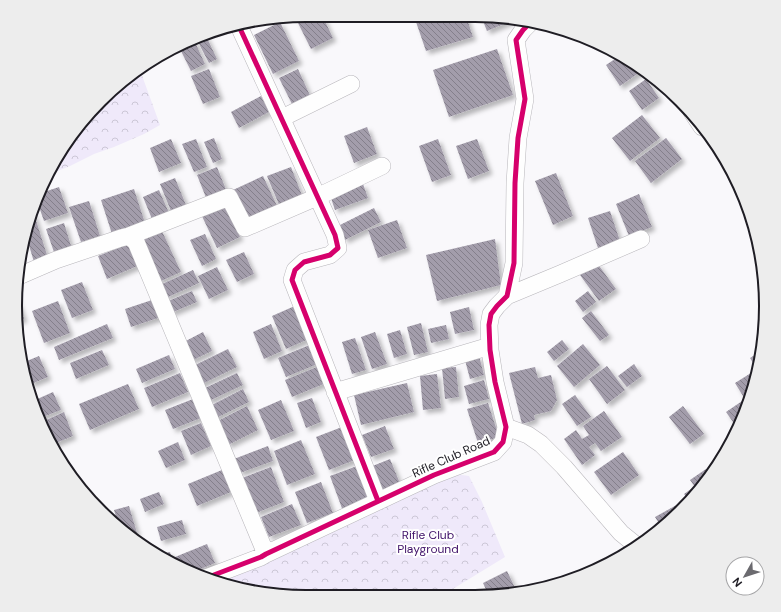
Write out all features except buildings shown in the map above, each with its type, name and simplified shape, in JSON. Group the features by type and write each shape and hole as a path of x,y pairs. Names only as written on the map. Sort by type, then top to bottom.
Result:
{"street":[{"path":"507,296 514,263 515,183 518,138 525,99 516,40 526,26"},
{"path":"241,30 335,235 338,248 330,255 304,262 295,270 292,280 378,501"},
{"path":"282,118 351,84"},
{"path":"24,274 56,260 129,236 229,197 245,228 382,166"},
{"path":"129,236 136,242 266,554"},
{"path":"632,542 621,533 564,467 541,444 528,435 506,427 495,382 490,346 489,325 491,314 507,296 641,239"},
{"path":"336,392 490,346"},
{"name":"Rifle Club Road","path":"214,575 261,557 434,475 494,452 503,442 506,427"}],"green space":[{"path":"142,75 160,125 144,134 94,154 56,172 70,148 92,119 119,92"},
{"name":"Rifle Club Playground","path":"455,474 469,476 482,502 505,557 451,590 306,590 269,588 232,580 224,578 223,575"}],"cycle path":[{"path":"214,575 261,557 434,475 494,452 503,442 506,427 495,382 490,350 489,325 491,314 507,296 514,263 515,183 518,138 525,99 516,40 527,26"},
{"path":"241,30 335,235 338,248 330,255 304,262 295,270 292,280 378,501"}]}
